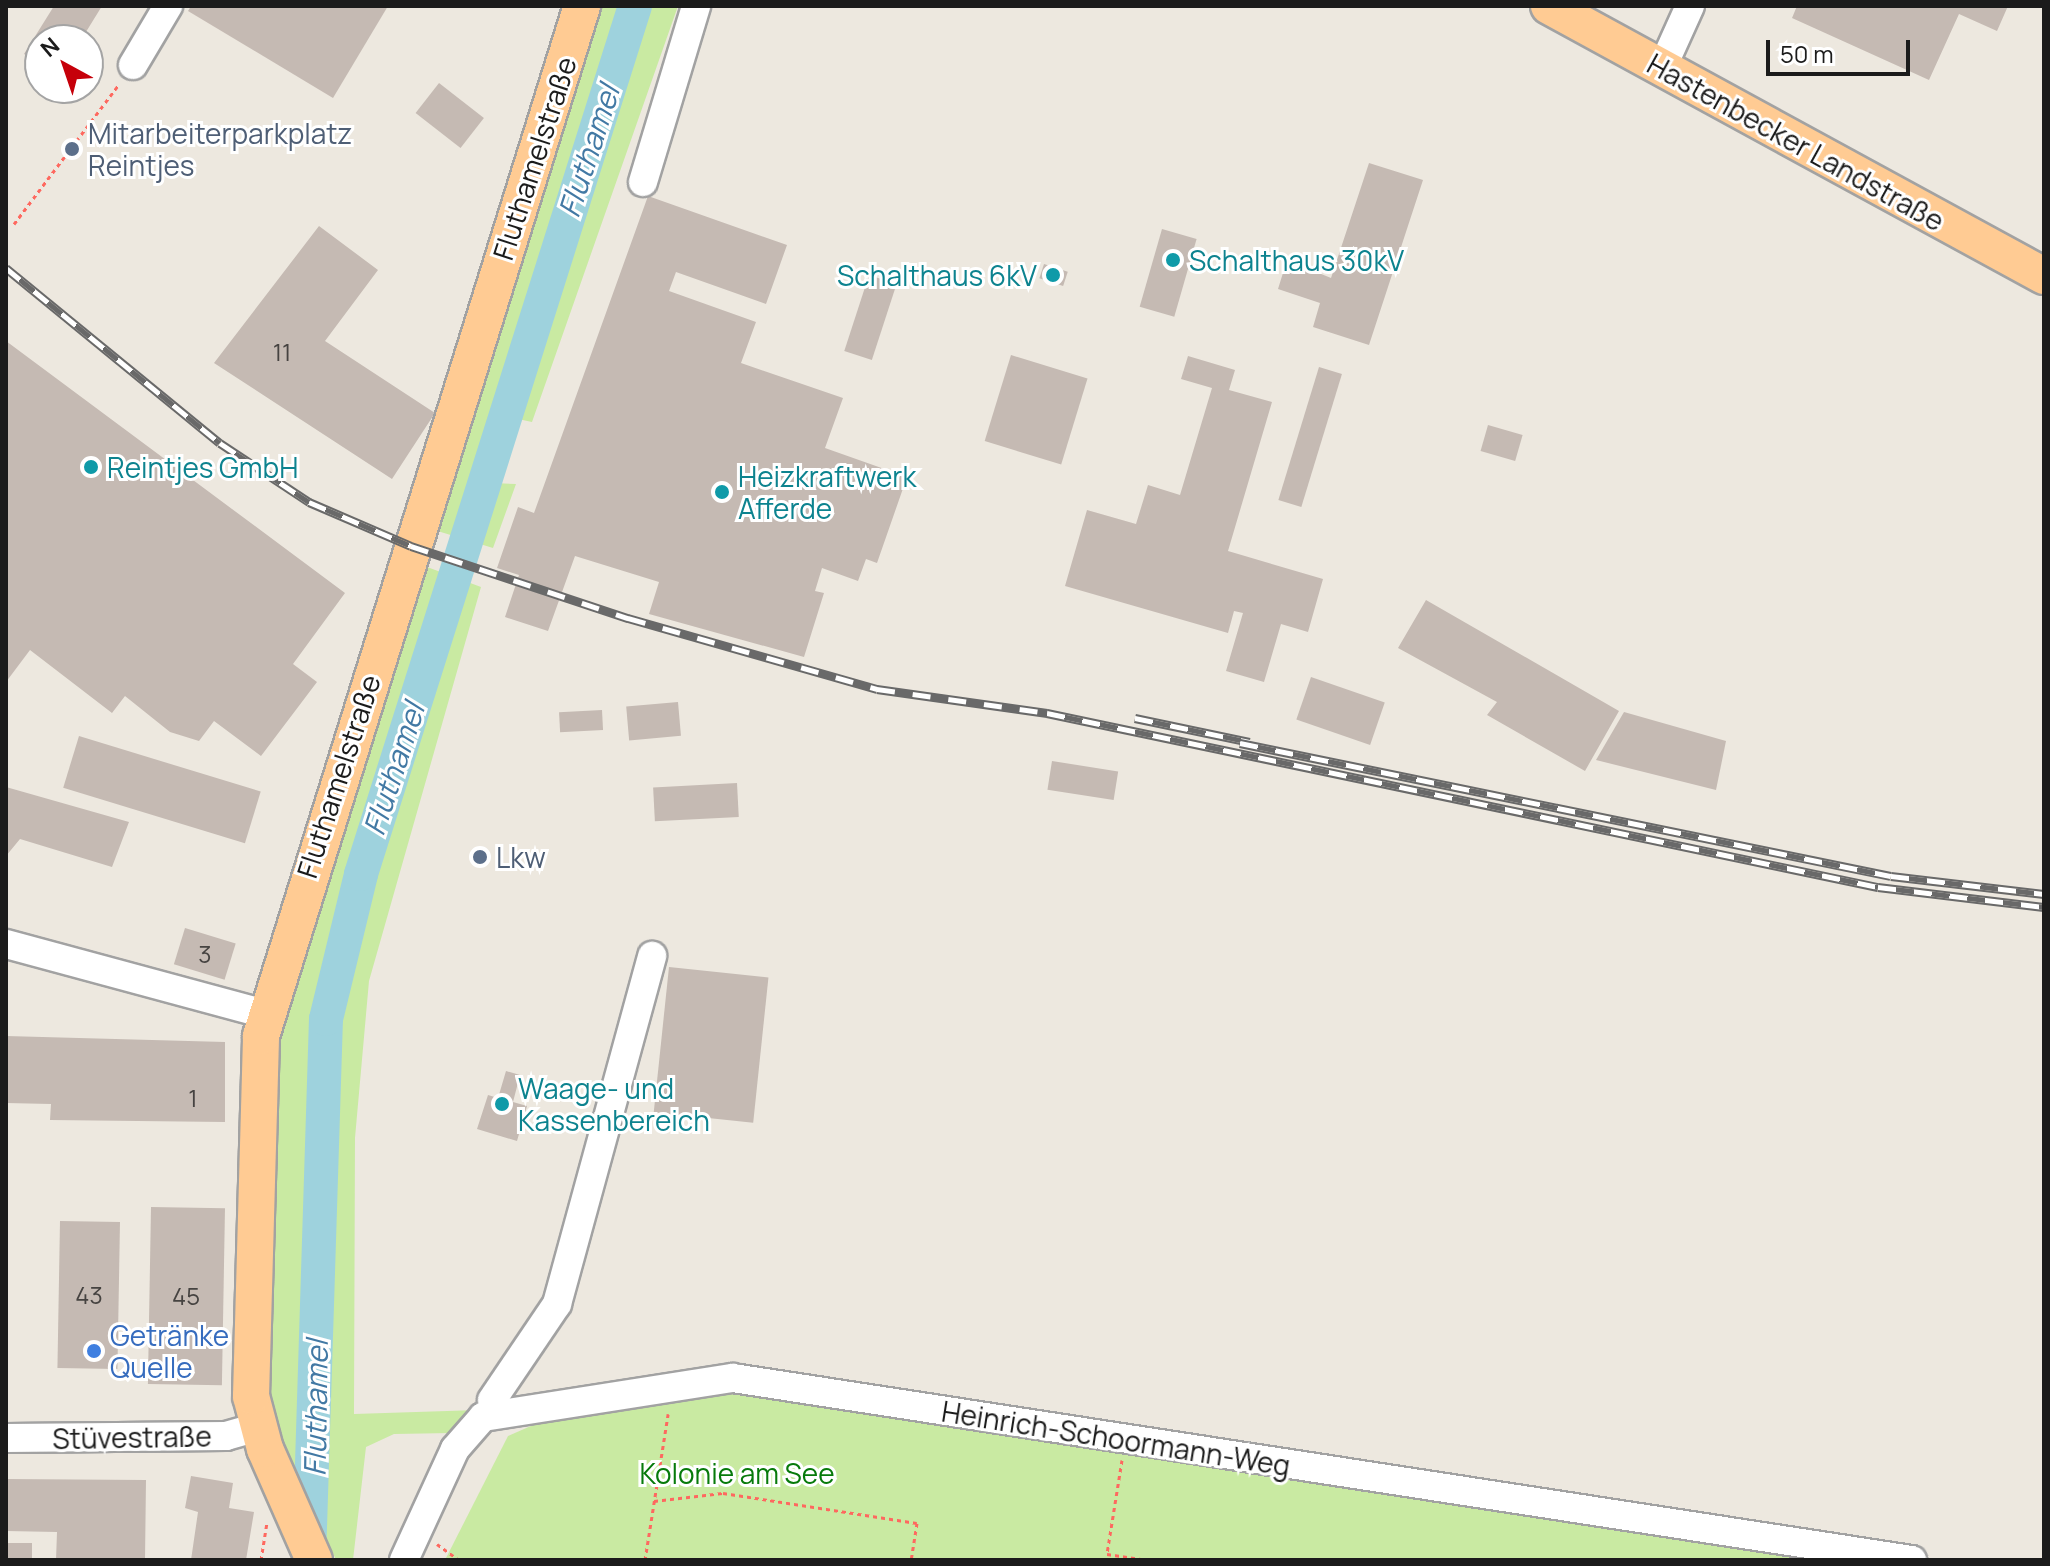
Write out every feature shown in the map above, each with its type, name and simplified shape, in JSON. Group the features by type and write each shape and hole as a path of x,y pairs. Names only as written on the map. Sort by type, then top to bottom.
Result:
{"main road":[{"name":"Fluthamelstraße","path":"314,1560 257,1427 251,1396 266,1014 582,6"},
{"name":"Hastenbecker Landstraße","path":"1549,6 2044,276"}],"street":[{"path":"133,65 168,6"},
{"path":"643,182 696,6"},
{"path":"1662,68 1690,6"},
{"path":"6,944 266,1014"},
{"path":"492,1400 557,1304 652,956"},
{"name":"Heinrich-Schoormann-Weg","path":"404,1560 455,1449 483,1417 733,1378 1912,1560"},
{"name":"Stüvestraße","path":"6,1438 226,1436 257,1427"}],"path":[{"path":"14,224 133,65"},
{"path":"645,1560 672,1386"},
{"path":"1125,1439 1107,1554 1148,1560"},
{"path":"654,1501 723,1493 917,1523 911,1560"}],"green space":[{"path":"598,6 678,6 532,422 518,419 509,458 498,463 492,483 516,484 493,548 431,529"},
{"path":"419,564 481,587 369,981 355,1138 354,1414 478,1410 452,1433 394,1434 366,1447 353,1560 336,1560 269,1409 269,1071"},
{"name":"Kolonie am See","path":"731,1383 1876,1560 445,1560 508,1436 556,1415"}],"building":[{"path":"54,6 102,6 91,24 43,24"},
{"path":"191,6 388,6 333,98 188,11"},
{"path":"1797,6 2008,6 1997,31 1959,14 1929,80 1792,18"},
{"path":"439,83 484,118 461,148 416,113"},
{"path":"1369,163 1423,180 1369,345 1313,327 1320,303 1278,289 1287,260 1331,278"},
{"name":"Heizkraftwerk Afferde","path":"648,196 787,245 766,304 676,272 669,291 756,322 741,363 843,398 825,448 907,477 877,563 866,559 858,581 822,568 815,591 824,593 804,657 649,614 659,582 575,556 548,631 505,617 519,575 497,568 518,507 534,513"},
{"path":"319,226 378,270 325,341 435,413 392,479 214,363"},
{"name":"Schalthaus 30kV","path":"1162,229 1197,239 1174,317 1140,307"},
{"name":"Schalthaus 6kV","path":"1044,264 1068,272 1063,286 1039,278"},
{"path":"869,275 897,284 872,360 844,351"},
{"name":"Reintjes GmbH","path":"6,341 345,593 293,664 317,682 261,756 214,721 199,741 170,732 125,696 112,713 30,650 6,682"},
{"path":"1011,355 1088,378 1061,464 985,441"},
{"path":"1188,356 1235,370 1229,390 1272,402 1228,551 1323,579 1308,632 1281,624 1264,682 1226,671 1243,613 1234,611 1228,633 1065,586 1087,510 1136,524 1148,485 1180,495 1212,388 1181,379"},
{"path":"1319,367 1342,374 1301,507 1278,500"},
{"path":"1488,425 1523,435 1515,461 1481,451"},
{"path":"1426,600 1619,711 1585,771 1487,715 1497,702 1398,648"},
{"path":"1311,677 1385,702 1370,745 1296,720"},
{"path":"678,702 681,736 629,740 626,707"},
{"path":"602,710 603,730 560,732 559,712"},
{"path":"1624,712 1726,741 1716,790 1596,760"},
{"path":"79,736 261,792 245,843 63,788"},
{"path":"1052,761 1118,771 1114,800 1047,790"},
{"path":"737,783 739,817 655,821 653,787"},
{"path":"6,787 129,822 112,867 20,839 6,856"},
{"path":"185,928 236,943 225,980 174,964"},
{"path":"669,967 768,977 753,1123 654,1112"},
{"path":"6,1036 225,1042 225,1122 50,1120 51,1104 6,1103"},
{"name":"Waage- und Kassenbereich","path":"506,1071 520,1075 513,1102 527,1106 517,1141 477,1129 488,1095 498,1098"},
{"path":"151,1207 225,1208 222,1385 148,1384"},
{"path":"60,1221 120,1222 117,1369 57,1368"},
{"path":"191,1476 233,1483 229,1508 254,1512 246,1560 191,1560 198,1512 185,1508"},
{"path":"6,1479 146,1480 145,1560 56,1560 57,1532 6,1531"},
{"path":"6,1543 32,1543 32,1560 6,1560"}],"waterway":[{"name":"Fluthamel","path":"309,1559 326,1019 361,874 635,6"}],"railway":[{"path":"6,268 220,443 309,502 411,546 628,618 877,689 1047,713 1878,887 2044,907"},
{"path":"1135,718 1250,742"},
{"path":"1240,743 1891,876 2044,894"}],"place":[{"name":"Mitarbeiterparkplatz Reintjes","path":"72,149"},
{"name":"Schalthaus 30kV","path":"1173,260"},
{"name":"Schalthaus 6kV","path":"1053,275"},
{"name":"Reintjes GmbH","path":"91,467"},
{"name":"Heizkraftwerk Afferde","path":"722,492"},
{"name":"Lkw","path":"480,857"},
{"name":"Waage- und Kassenbereich","path":"502,1104"},
{"name":"Getränke Quelle","path":"94,1351"}]}
